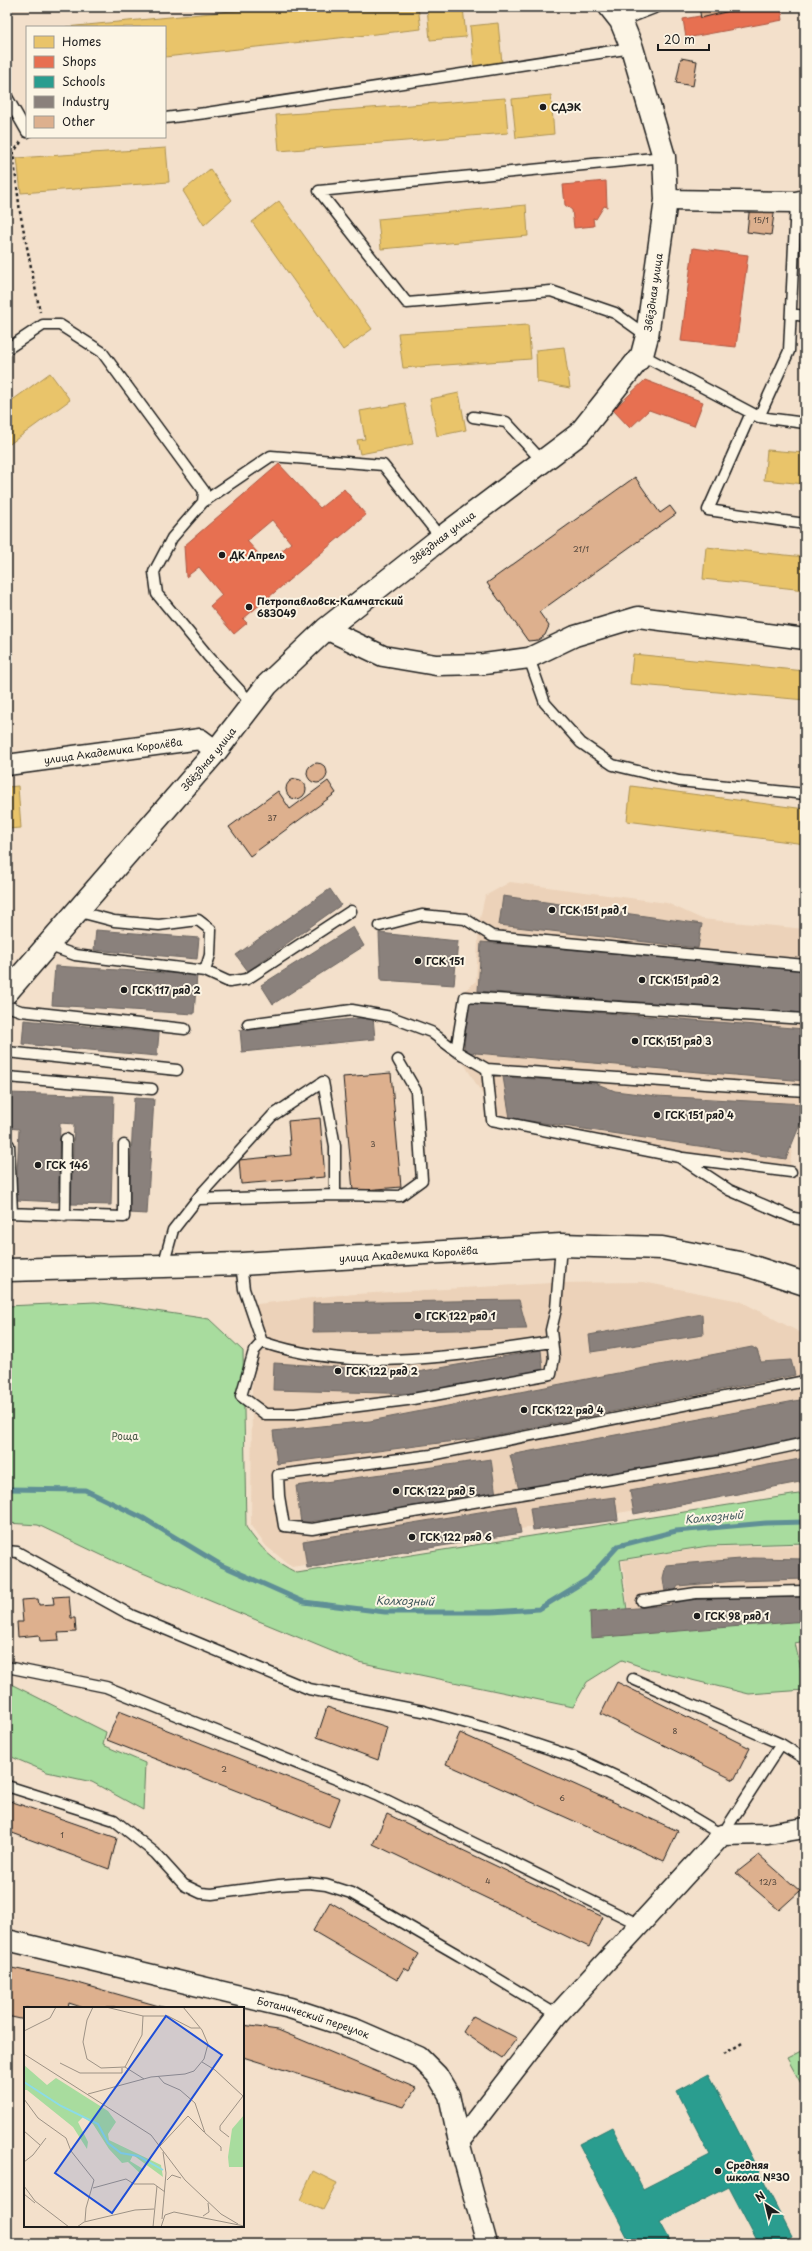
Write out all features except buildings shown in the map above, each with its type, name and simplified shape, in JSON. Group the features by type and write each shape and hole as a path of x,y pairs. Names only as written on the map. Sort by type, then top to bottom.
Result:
{"street":[{"name":"Звёздная улица","path":"7,992 216,751 251,703 267,685 326,629 441,538 544,462 579,434 644,346 666,200 664,157 632,48 615,14"},
{"path":"666,200 801,201"},
{"path":"326,629 384,656 436,665 484,664 529,658 575,636 638,617 805,639"},
{"name":"улица Академика Королёва","path":"7,765 200,739 216,751"},
{"name":"улица Академика Королёва","path":"7,1270 241,1264 561,1246 662,1248 744,1264 805,1284"},
{"path":"459,2142 557,2016 722,1836 768,1834 805,1828"},
{"name":"Ботанический переулок","path":"7,1940 290,2008 357,2030 419,2057 437,2075 449,2095 459,2142 487,2244"}],"lane":[{"path":"615,14 657,7"},
{"path":"166,118 632,48"},
{"path":"7,97 25,135"},
{"path":"664,157 319,191 407,303 551,291 615,314 644,346 755,415 805,423"},
{"path":"801,201 789,351 755,415 708,510 805,524"},
{"path":"791,314 805,316"},
{"path":"7,349 43,325 60,325 102,352 204,491 203,502"},
{"path":"473,418 506,422 544,462"},
{"path":"251,703 208,656 157,594 154,572 172,538 203,502 271,456 383,465 441,538"},
{"path":"529,658 545,702 581,743 613,765 679,781 805,794"},
{"path":"76,911 114,921 159,925 198,920 211,930 210,955 205,971"},
{"path":"47,945 75,955 205,971 229,982 247,979 351,911"},
{"path":"380,926 422,915 465,919 492,936 805,965"},
{"path":"456,1051 465,998 805,1019"},
{"path":"7,1006 21,1011 185,1029"},
{"path":"248,1024 352,1010 391,1017 424,1030 487,1069 805,1091"},
{"path":"7,1052 177,1070"},
{"path":"198,1199 335,1195 400,1196 422,1180 416,1091 398,1060"},
{"path":"487,1069 492,1120 680,1157 791,1172"},
{"path":"7,1077 152,1089"},
{"path":"164,1266 173,1230 198,1199 272,1116 323,1082 335,1146 335,1195"},
{"path":"65,1216 66,1139"},
{"path":"9,1145 9,1213 65,1216 124,1216 124,1145"},
{"path":"680,1157 729,1190 794,1218 805,1220"},
{"path":"262,1342 254,1352 241,1396 265,1414 295,1414 406,1400 551,1374 554,1358 550,1330 556,1309 561,1246"},
{"path":"241,1264 244,1289 262,1342"},
{"path":"262,1342 305,1354 381,1361 421,1359 551,1342"},
{"path":"805,1381 431,1455 278,1475 279,1496 284,1526 312,1529 720,1461 805,1443"},
{"path":"7,1551 17,1552 131,1615 309,1689 423,1711 492,1730 574,1757 652,1793 722,1836 781,1744"},
{"path":"642,1601 696,1593 805,1591"},
{"path":"7,1667 106,1687 376,1795 640,1925"},
{"path":"633,1679 781,1744 805,1759"},
{"path":"7,1786 114,1820 155,1853 184,1885 201,1893 212,1894 309,1883 326,1885 351,1893 460,1956 557,2016"}],"path":[{"path":"25,135 13,153 20,212 43,325"},
{"path":"724,2054 744,2042"}],"shaded area":[{"path":"510,882 667,903 702,919 805,929 805,1121 795,1121 790,1165 685,1153 544,1133 496,1117 460,1057 464,991 476,981 479,923 485,896"},
{"path":"643,1282 740,1301 805,1335 805,1482 292,1567 266,1546 251,1526 252,1383 257,1304 339,1295 551,1283"},
{"path":"805,1545 805,1618 631,1630 622,1561 708,1547"}],"green space":[{"name":"Роща","path":"95,1302 209,1319 243,1351 246,1527 268,1554 281,1564 297,1573 805,1493 805,1543 708,1546 620,1560 630,1631 779,1621 805,1622 805,1641 795,1643 801,1670 805,1670 805,1690 749,1694 651,1670 622,1660 587,1682 573,1707 358,1662 116,1562 38,1525 7,1523 7,1306"},
{"path":"7,1682 106,1732 103,1745 145,1763 143,1810 92,1782 47,1772 7,1755"},
{"path":"805,2049 805,2091 787,2058"}],"waterway":[{"name":"Колхозный","path":"7,1489 85,1490 143,1518 221,1565 304,1602 385,1612 492,1612 539,1609 588,1579 618,1546 676,1531 766,1523 805,1522"}],"place":[{"name":"СДЭК","path":"543,107"},
{"name":"ДК Апрель","path":"222,555"},
{"name":"Петропавловск-Камчатский 683049","path":"249,607"},
{"name":"ГСК 151 ряд 1","path":"552,910"},
{"name":"ГСК 151","path":"418,961"},
{"name":"ГСК 151 ряд 2","path":"642,980"},
{"name":"ГСК 117 ряд 2","path":"124,990"},
{"name":"ГСК 151 ряд 3","path":"635,1041"},
{"name":"ГСК 151 ряд 4","path":"657,1115"},
{"name":"ГСК 146","path":"38,1165"},
{"name":"ГСК 122 ряд 1","path":"418,1316"},
{"name":"ГСК 122 ряд 2","path":"338,1371"},
{"name":"ГСК 122 ряд 4","path":"524,1410"},
{"name":"ГСК 122 ряд 5","path":"396,1491"},
{"name":"ГСК 122 ряд 6","path":"412,1537"},
{"name":"ГСК 98 ряд 1","path":"697,1616"},
{"name":"Средняя школа №30","path":"718,2171"}]}
